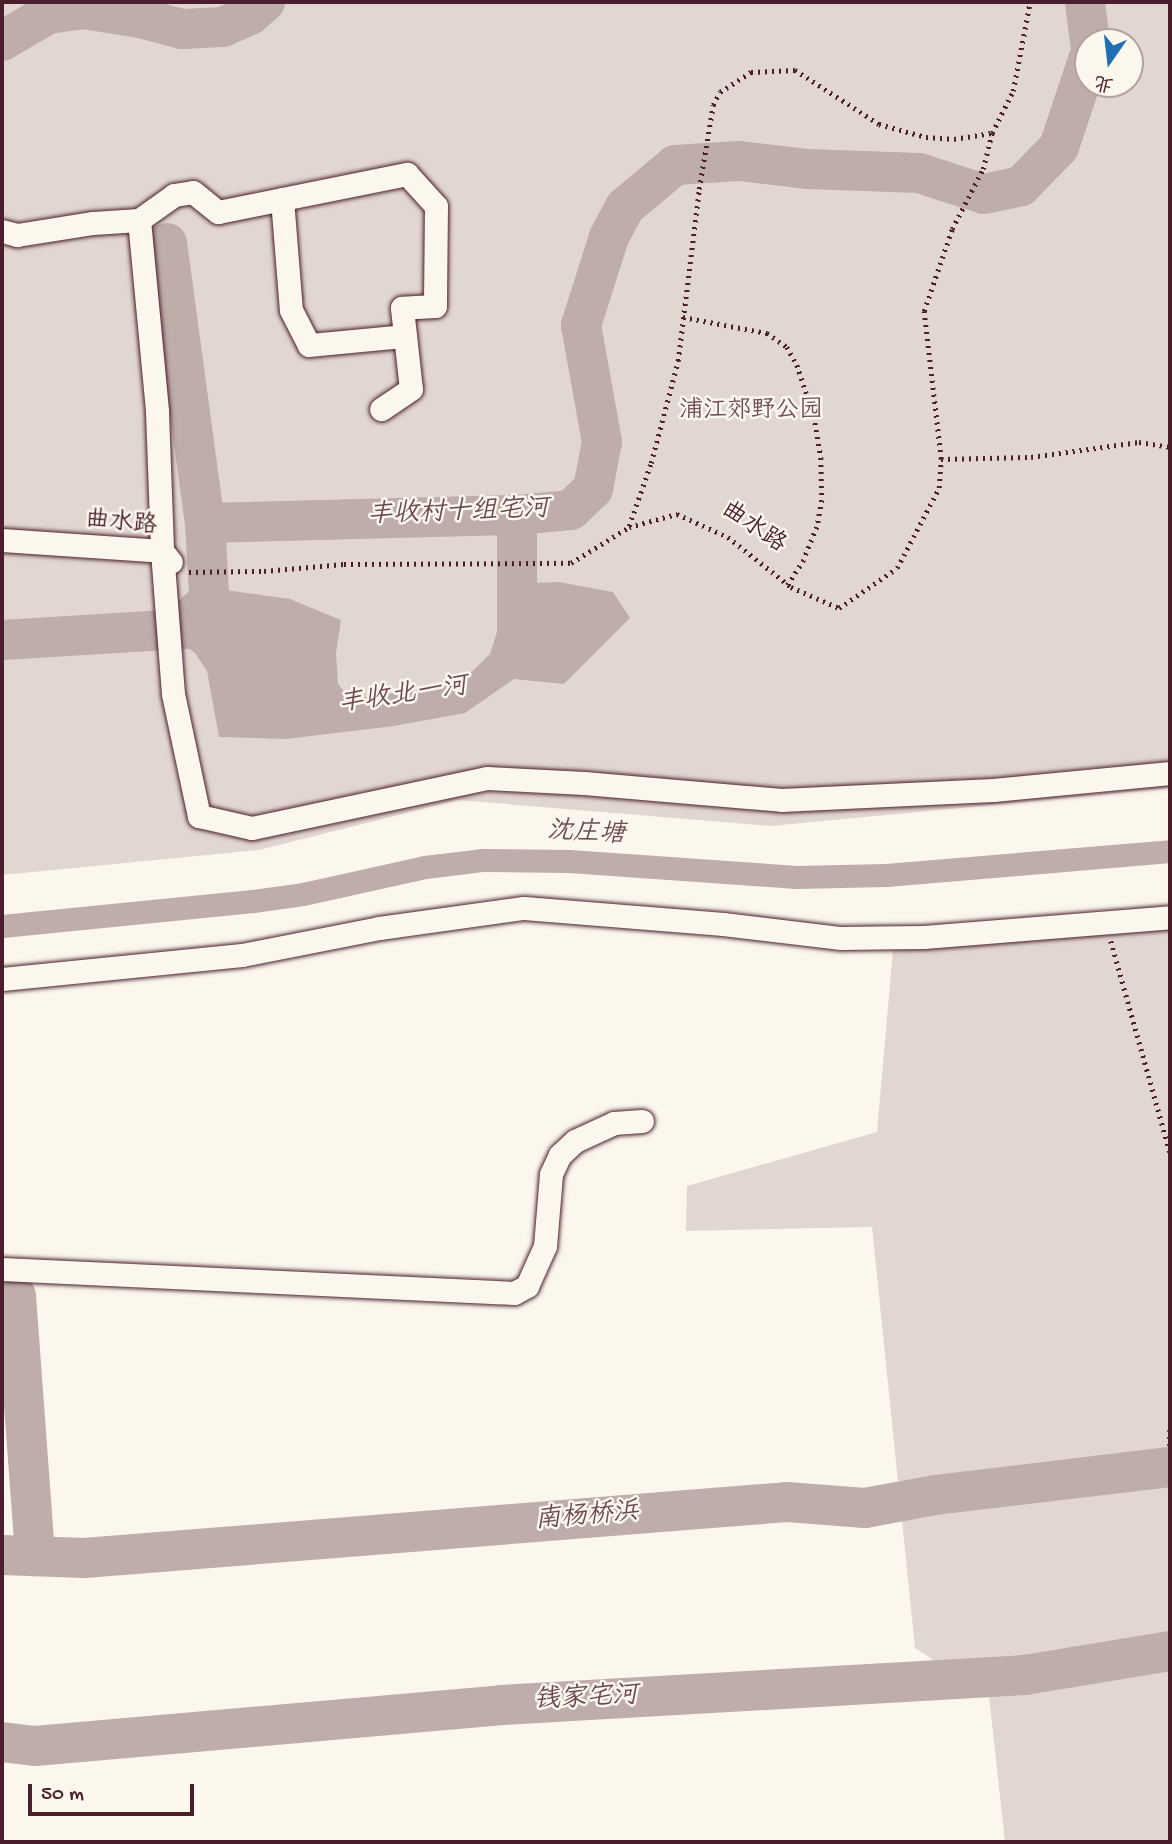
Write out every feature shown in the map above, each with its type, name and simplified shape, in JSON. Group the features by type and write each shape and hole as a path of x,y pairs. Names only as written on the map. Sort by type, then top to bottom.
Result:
{"street":[{"path":"2,231 17,235 93,223 139,220 174,195 193,192 218,212 407,174 436,206 435,306 402,308 411,389 381,409"},
{"path":"282,199 291,310 309,345 405,336"},
{"path":"139,220 157,412 162,551 173,694 199,816 252,828 487,778 584,783 780,800 993,790 1170,773"},
{"name":"曲水路","path":"2,540 162,551 179,572"},
{"path":"2,979 242,955 379,928 524,908 868,938 923,937 1170,917"},
{"path":"2,1269 514,1293 527,1286 545,1246 551,1174 561,1155 575,1141 614,1123 642,1121"}],"path":[{"path":"1030,2 1013,90 992,133 983,169 952,229 924,311 941,459 1031,457 1139,442 1170,447"},
{"path":"629,527 668,405 683,317 699,189 713,105 720,92 751,72 795,70 879,124 926,137 954,139 992,133"},
{"path":"683,317 767,333 787,347 797,365 814,416 821,458 822,500 813,538 804,560 788,584"},
{"name":"曲水路","path":"179,572 264,572 344,564 571,563 629,527 677,514 728,537 788,584 839,608 897,568 939,488 941,459"},
{"path":"1106,922 1170,1152"},
{"path":"1170,1430 1170,1450"}],"green space":[{"name":"浦江郊野公园","path":"2,2 1170,2 1170,788 771,826 458,800 259,850 2,875"},
{"path":"1170,918 1170,1842 1005,1842 989,1696 915,1648 872,1227 686,1231 687,1186 877,1132 894,938"}],"water":[{"path":"559,582 613,592 630,618 564,684 514,679 465,713 394,726 286,739 219,737 207,671 195,653 180,642 176,603 195,586 290,599 341,620 336,653 338,684 351,699 459,684 490,654 503,613 506,584"}],"waterway":[{"path":"2,41 48,14 83,9 140,18 182,29 223,27 250,15 265,2"},
{"name":"丰收村十组宅河","path":"1085,2 1088,28"},
{"name":"丰收村十组宅河","path":"167,243 205,523 517,515 571,510 593,489 602,442 581,325 609,237 625,207 675,165 739,161 807,169 919,173 984,194 1021,186 1059,147 1075,98"},
{"name":"丰收北一河","path":"517,515 517,640"},
{"path":"205,523 211,627"},
{"name":"丰收北一河","path":"2,640 212,627"},
{"name":"沈庄塘","path":"2,926 253,901 303,894 425,867 482,860 569,861 796,877 886,875 1170,851"},
{"path":"2,1299 16,1296 35,1556"},
{"name":"南杨桥浜","path":"2,1555 84,1558 787,1502 865,1508 935,1495 1170,1467"},
{"name":"钱家宅河","path":"2,1742 35,1746 502,1705 1025,1675 1170,1651"}]}
